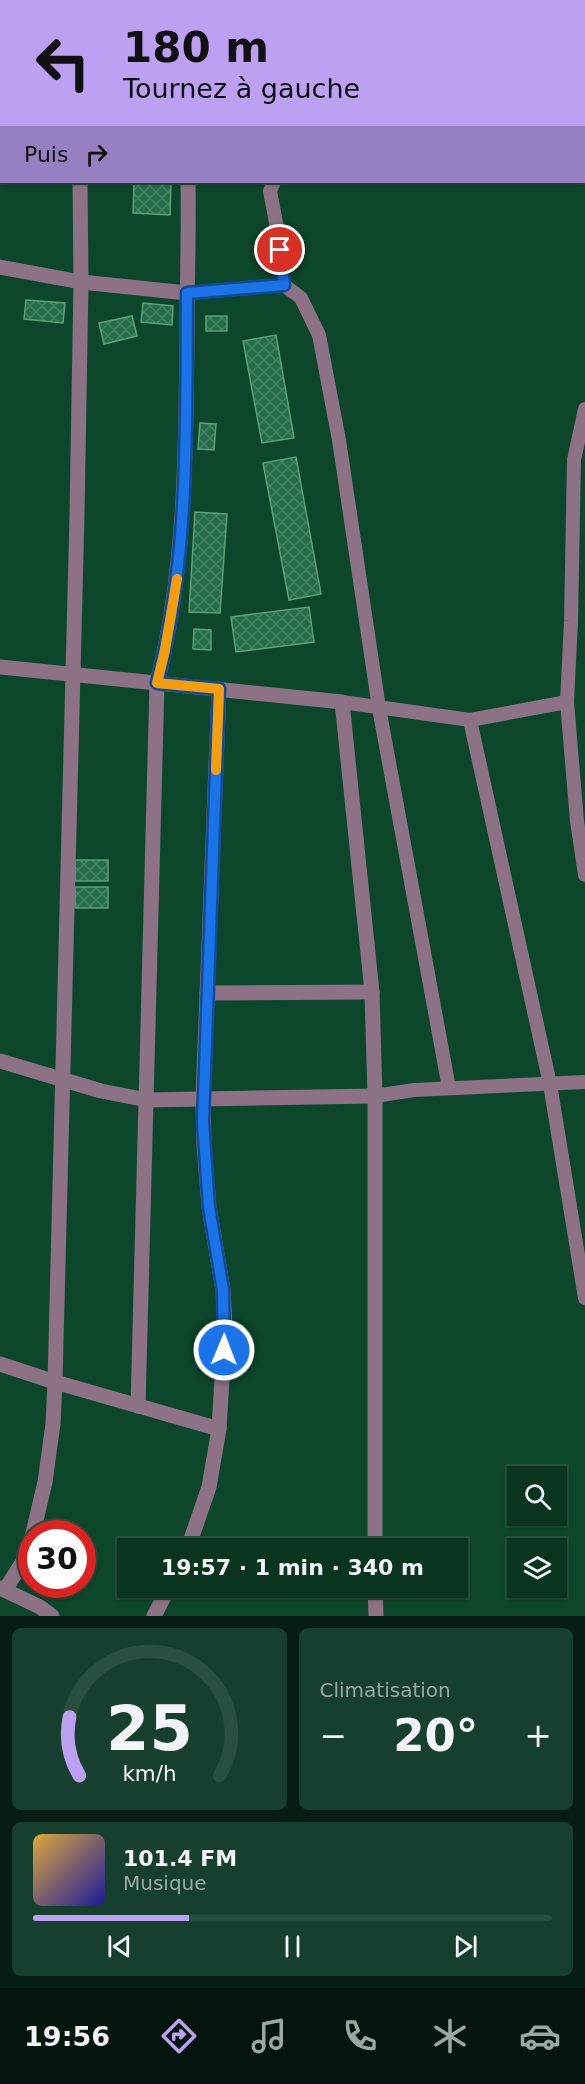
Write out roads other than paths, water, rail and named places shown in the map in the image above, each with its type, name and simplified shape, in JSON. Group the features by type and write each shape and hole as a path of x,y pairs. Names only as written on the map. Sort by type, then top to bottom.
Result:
{"street":[{"path":"36,1520 45,1482 55,1382 61,1079 74,673 81,282 80,183"},
{"path":"138,1406 157,683 176,593 186,444 188,183"},
{"path":"0,267 81,282 187,293"},
{"path":"0,667 342,702 372,992 375,1096 375,1538"},
{"path":"191,1538 209,1487 219,1429 225,1327 224,1299 209,1207 203,1098 219,689"},
{"path":"207,993 372,992"},
{"path":"0,1061 101,1091 147,1100 375,1096"},
{"path":"0,1364 219,1429"},
{"path":"18,1568 2,1589 40,1607 52,1616"},
{"path":"154,1616 163,1598"},
{"path":"375,1598 375,1616"}],"lane":[{"path":"274,183 270,191 284,285"},
{"path":"187,293 284,285 301,298 319,335 339,440 379,708 449,1088"},
{"path":"585,409 574,460 567,702 577,821 585,875"},
{"path":"342,702 470,720 567,702"},
{"path":"470,720 550,1084 585,1298"},
{"path":"375,1096 414,1090 585,1082"}]}
